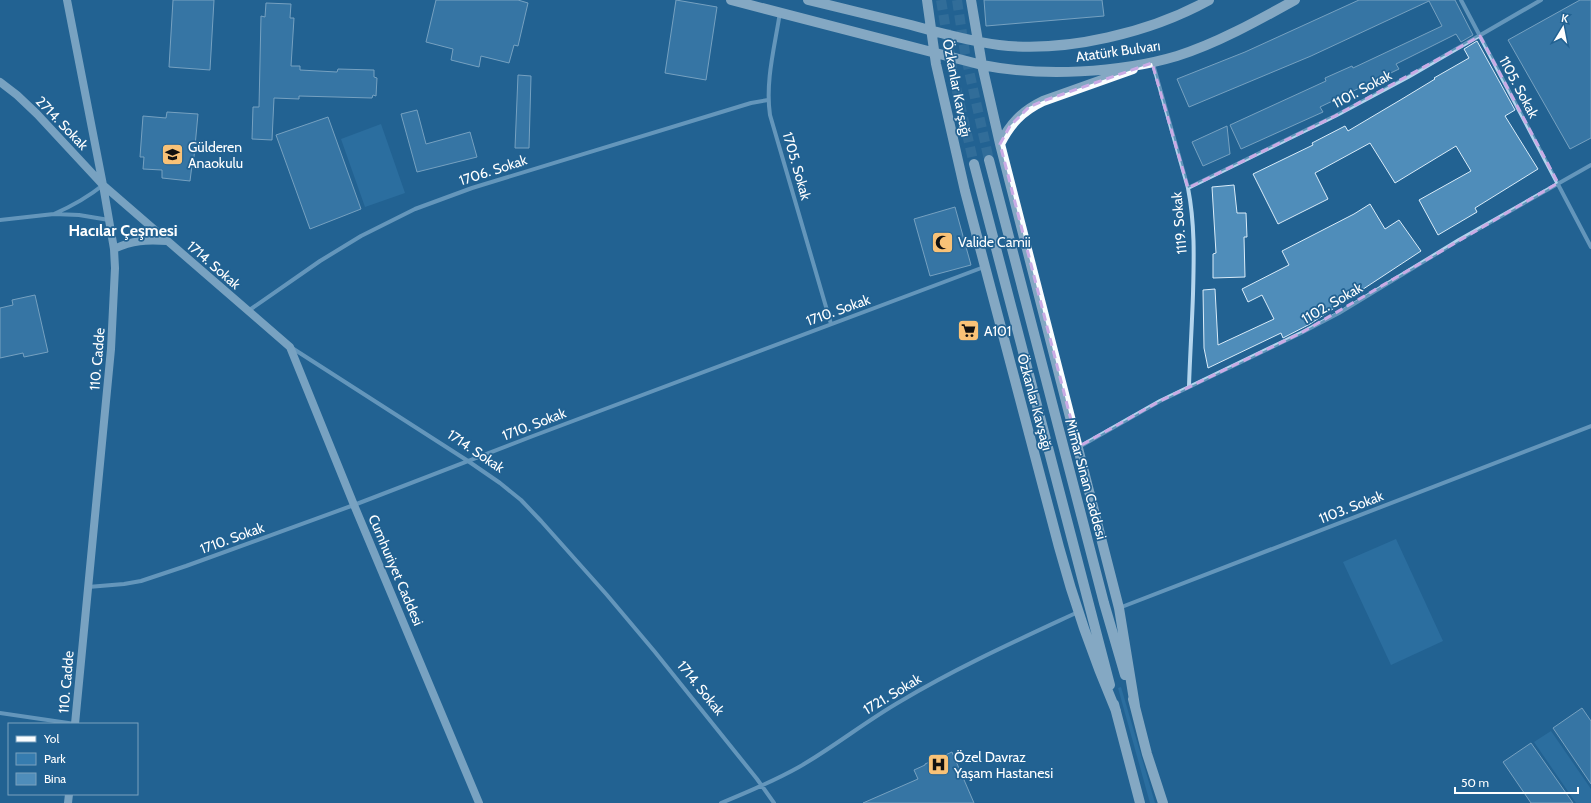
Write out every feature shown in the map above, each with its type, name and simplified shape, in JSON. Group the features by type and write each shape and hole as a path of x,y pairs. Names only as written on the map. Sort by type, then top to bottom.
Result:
{"main road":[{"name":"Atatürk Bulvarı","path":"731,0 982,65 1030,72 1063,72 1102,69 1152,62 1179,56 1213,42 1295,0"},
{"name":"Atatürk Bulvarı","path":"808,0 978,41 1000,45 1022,46 1065,44 1124,34 1149,27 1210,0"},
{"name":"Özkanlar Kavşağı","path":"927,0 935,53 957,155 1059,547 1078,612 1097,666 1116,711"},
{"name":"Özkanlar Kavşağı","path":"971,0 982,65 1000,144 1119,608 1135,706"},
{"path":"1000,144 1010,126 1029,108 1042,101 1152,62"},
{"name":"Mimar Sinan Caddesi","path":"989,160 1104,603 1135,706 1147,754 1163,803"},
{"name":"Mimar Sinan Caddesi","path":"974,164 1140,803"}],"street":[{"name":"110. Cadde","path":"66,0 103,185 114,249 115,289 112,344 75,723"},
{"name":"1105. Sokak","path":"1461,0 1591,247"},
{"name":"1101. Sokak","path":"1188,188 1335,116 1408,77 1541,0"},
{"name":"1705. Sokak","path":"780,12 769,79 768,100 770,115 831,324"},
{"name":"1119. Sokak","path":"1152,62 1188,188 1192,208 1194,231 1189,386"},
{"name":"2714. Sokak","path":"0,82 37,114 103,185"},
{"name":"1706. Sokak","path":"248,311 320,261 361,236 415,209 472,188 744,105 768,100"},
{"name":"1102. Sokak","path":"1078,447 1189,386 1301,333 1332,316 1459,240 1591,165"},
{"path":"54,214 75,205 90,196 103,185"},
{"name":"1714. Sokak","path":"103,185 290,347 468,461 500,483 521,500 546,526 655,652 774,803"},
{"path":"0,220 54,214 79,215 109,220"},
{"path":"114,249 127,243 139,240 166,241"},
{"name":"1710. Sokak","path":"88,586 124,584 141,581 354,505 985,267"},
{"name":"Cumhuriyet Caddesi","path":"290,347 354,505 479,803"},
{"name":"1103. Sokak","path":"1119,608 1591,426"},
{"name":"1721. Sokak","path":"722,803 762,786 800,766 866,722 937,680 990,653 1078,612"},
{"path":"0,713 68,723"}],"highlighted area":[{"path":"1480,36 1558,183 1301,333 1160,401 1078,447 1000,144 1010,126 1029,107 1152,63 1188,188 1335,116"}],"green space":[{"path":"381,124 405,193 365,207 341,139"},
{"path":"1396,539 1443,641 1391,665 1343,562"},
{"path":"1121,687 1155,803 1150,803 1118,688"},
{"path":"1551,731 1591,789 1591,803 1576,803 1534,742"}],"building":[{"path":"173,0 214,0 210,70 169,67"},
{"path":"436,0 518,0 528,3 518,46 514,45 509,63 481,56 479,67 451,60 453,49 426,42"},
{"path":"676,0 717,7 706,80 665,73"},
{"path":"984,0 1102,0 1104,16 986,26"},
{"path":"1359,0 1455,0 1473,35 1461,42 1456,34 1396,64 1399,69 1320,107 1323,112 1241,149 1230,125 1326,81 1325,78 1352,66 1353,68 1442,26 1429,1 1311,56 1189,107 1177,79 1245,52"},
{"path":"1580,0 1591,0 1591,138 1570,149 1508,40"},
{"path":"266,3 291,4 290,18 294,18 291,66 300,66 300,70 337,72 338,69 374,70 374,77 377,78 376,96 373,95 372,98 299,96 299,99 274,98 272,140 252,139 253,107 259,107 261,16 265,17"},
{"path":"1477,41 1515,110 1505,116 1538,169 1475,208 1477,212 1438,235 1419,200 1471,171 1456,146 1395,183 1370,143 1315,173 1328,199 1278,224 1253,174 1313,145 1312,143 1345,126 1348,131 1402,99 1435,79 1434,78 1469,58 1464,49"},
{"path":"518,75 531,76 529,148 515,148"},
{"path":"417,110 426,144 470,132 477,157 417,172 401,114"},
{"path":"167,112 198,114 190,181 162,178 162,170 143,169 144,157 140,157 143,116 166,118"},
{"path":"328,117 361,209 310,229 276,135"},
{"path":"1227,126 1230,154 1203,166 1192,142"},
{"path":"1234,185 1237,213 1246,213 1247,237 1244,237 1245,277 1213,278 1213,254 1216,253 1212,187"},
{"path":"1370,204 1385,229 1399,220 1421,251 1310,324 1283,338 1281,333 1208,368 1204,348 1203,290 1215,289 1218,345 1274,319 1262,295 1248,302 1242,289 1289,265 1282,251 1354,214"},
{"name":"Valide Camii","path":"955,207 971,265 930,276 914,219"},
{"path":"35,295 48,352 24,357 23,353 0,358 0,308 13,305 12,300"},
{"path":"1582,708 1591,721 1591,784 1553,728"},
{"path":"1531,743 1573,803 1531,803 1503,762"},
{"path":"952,752 974,803 863,803 918,779 914,770"}],"tunnel":[{"path":"941,0 954,79 974,164"},
{"path":"957,0 965,53 989,160"}],"place":[{"name":"Gülderen Anaokulu","path":"172,155"},
{"name":"Valide Camii","path":"942,242"},
{"name":"A101","path":"969,331"},
{"name":"Özel Davraz Yaşam Hastanesi","path":"939,765"}],"district":[{"name":"Hacılar Çeşmesi","path":"123,230"}]}
